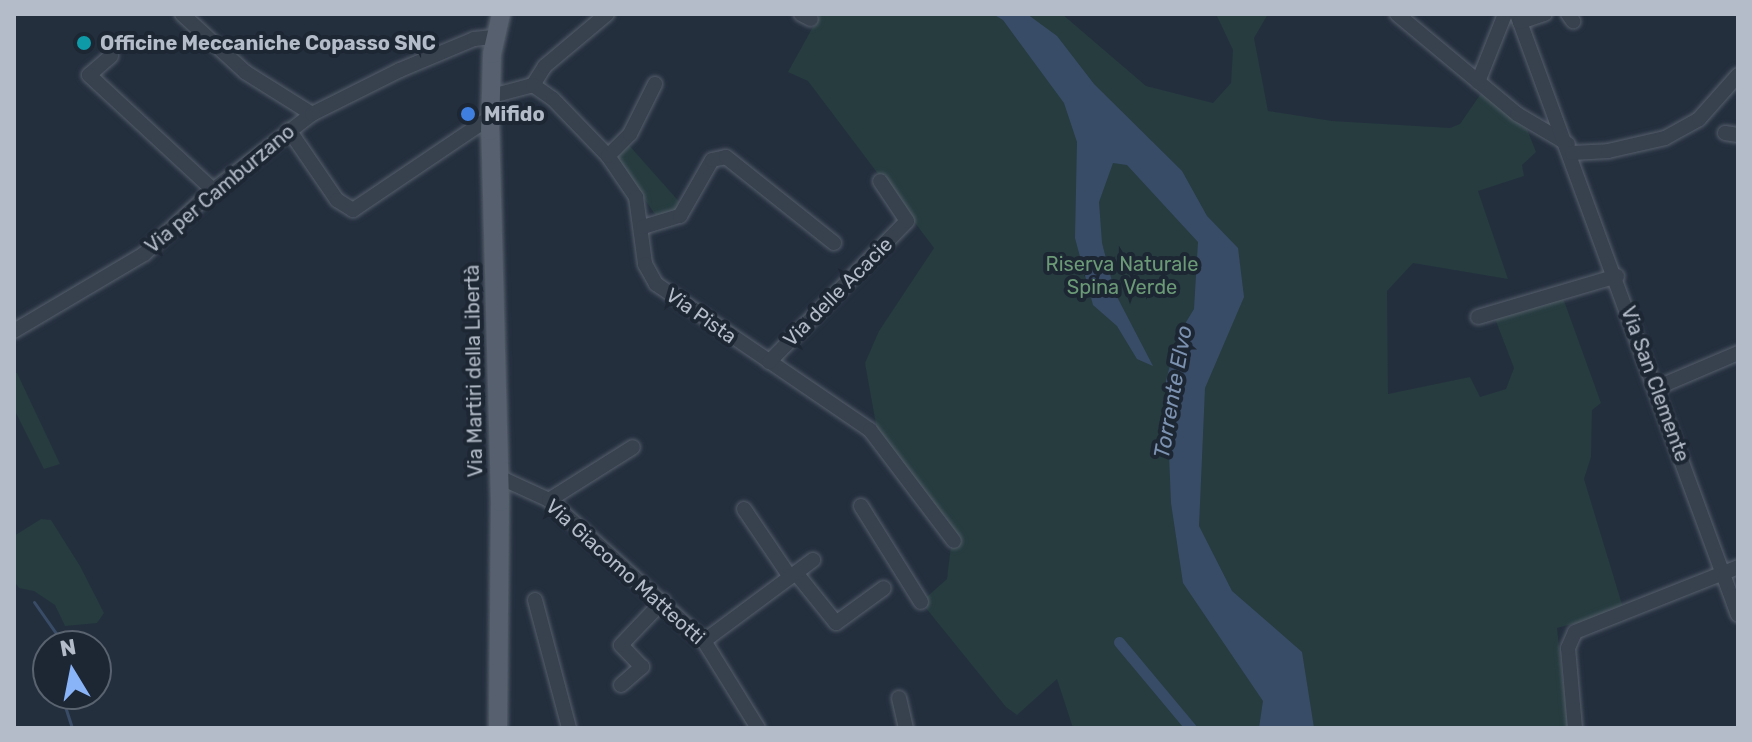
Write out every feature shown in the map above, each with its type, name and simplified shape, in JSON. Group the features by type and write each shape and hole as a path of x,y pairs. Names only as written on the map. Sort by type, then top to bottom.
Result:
{"main road":[{"name":"Via Martiri della Libertà","path":"498,728 499,477 491,117 494,37 501,14"}],"street":[{"path":"182,14 245,72 312,114"},
{"path":"492,96 533,85 545,66 607,14"},
{"path":"1397,14 1517,114 1570,148 1608,151 1665,138 1699,119 1738,75"},
{"path":"1478,82 1505,14"},
{"path":"1519,18 1545,14"},
{"name":"Via San Clemente","path":"1519,18 1617,276 1738,615"},
{"name":"Via per Camburzano","path":"14,331 122,268 213,190 312,114 400,70 474,39 494,37"},
{"path":"111,56 89,75 213,190"},
{"path":"608,156 630,134 655,84"},
{"name":"Via Pista","path":"533,85 608,156 636,197 643,227 645,264 656,284 880,440 954,541"},
{"path":"289,130 337,200 353,210 491,117"},
{"path":"643,227 680,216 712,160 726,157 834,243"},
{"name":"Via delle Acacie","path":"769,362 907,221 880,181"},
{"path":"1478,317 1617,276"},
{"path":"1656,388 1738,353"},
{"path":"549,500 633,447"},
{"name":"Via Giacomo Matteotti","path":"499,477 549,500 663,601 704,641 758,728"},
{"path":"861,506 921,602"},
{"path":"744,509 793,575 836,623 884,588"},
{"path":"704,641 813,560"},
{"path":"1575,728 1568,648 1575,632 1738,567"},
{"path":"535,600 569,728"},
{"path":"621,685 642,667 621,645 663,601"},
{"path":"899,698 906,728"}],"green space":[{"name":"Riserva Naturale Spina Verde","path":"820,14 1062,14 1146,86 1213,103 1231,83 1233,50 1216,14 1268,14 1254,38 1268,111 1332,121 1450,128 1460,124 1482,92 1527,129 1536,152 1522,165 1524,176 1478,191 1508,279 1413,263 1387,291 1388,394 1470,377 1480,397 1506,389 1514,368 1494,316 1563,298 1601,403 1592,410 1591,457 1584,479 1624,611 1557,628 1568,728 1073,728 1057,679 1017,715 1006,707 921,602 947,579 952,537 877,430 865,363 879,331 934,248 808,81 788,72"},
{"path":"627,143 683,206 671,217 657,217 617,160"},
{"path":"14,373 17,373 60,464 44,469 14,409"},
{"path":"41,519 51,520 80,566 104,613 97,623 65,626 55,605 34,591 19,588 14,581 14,536"}],"water":[{"name":"Torrente Elvo","path":"993,14 1027,14 1057,36 1094,84 1182,171 1207,216 1238,248 1244,297 1205,388 1199,526 1232,591 1302,652 1314,728 1259,728 1263,701 1183,583 1171,503 1166,381 1177,337 1194,309 1198,242 1127,165 1113,163 1099,202 1102,243 1115,293 1153,366 1137,359 1117,326 1093,305 1075,238 1077,142 1064,103 1003,20"}],"waterway":[{"path":"34,602 54,630"},
{"path":"1119,642 1191,728"},
{"path":"66,710 72,728"}],"place":[{"name":"Officine Meccaniche Copasso SNC","path":"84,43"},
{"name":"Mifido","path":"468,114"}]}
